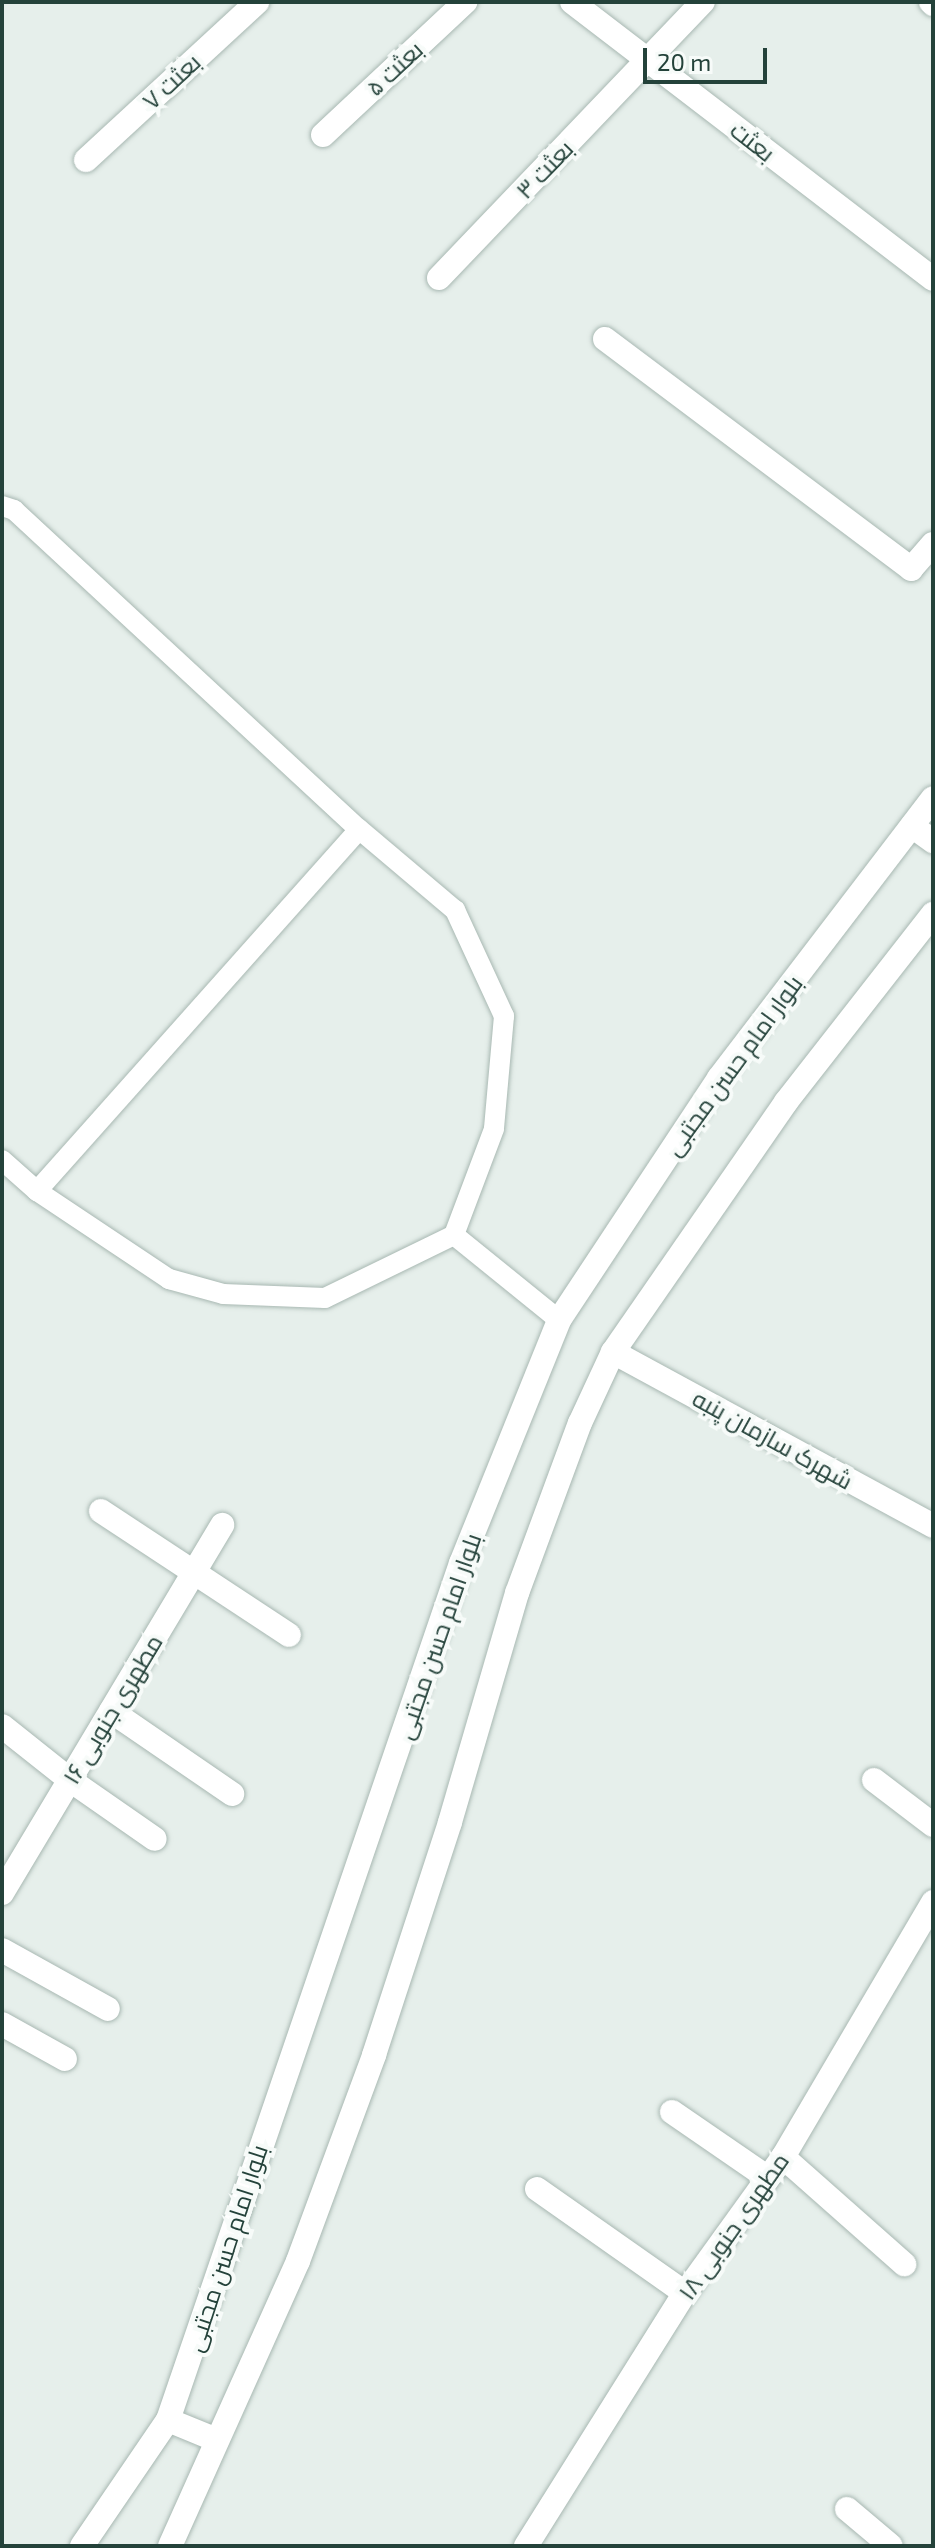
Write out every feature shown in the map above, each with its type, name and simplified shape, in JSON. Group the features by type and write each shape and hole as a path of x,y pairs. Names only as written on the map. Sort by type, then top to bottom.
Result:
{"street":[{"name":"۷ بعثت","path":"86,160 257,2"},
{"name":"۵ بعثت","path":"323,135 465,2"},
{"name":"بعثت","path":"572,2 933,279"},
{"name":"۳ بعثت","path":"439,278 703,2"},
{"path":"605,339 911,569 933,544"},
{"name":"بلوار امام حسن مجتبی","path":"82,2546 168,2420 461,1563 559,1320 719,1078 933,798"},
{"path":"912,826 933,841"},
{"path":"170,2546 298,2261 374,2055 450,1822 517,1593 580,1423 613,1352 786,1102 933,914"},
{"name":"شهرک سازمان پنبه","path":"613,1352 933,1526"},
{"path":"101,1511 289,1635"},
{"name":"۱۶ مطهری جنوبی","path":"2,1893 222,1525"},
{"path":"111,1711 232,1794"},
{"path":"2,1726 70,1780 155,1839"},
{"path":"874,1780 933,1825"},
{"name":"۱۸ مطهری جنوبی","path":"526,2546 685,2293 783,2157 933,1902"},
{"path":"2,1950 108,2009"},
{"path":"2,2024 65,2059"},
{"path":"672,2112 768,2178"},
{"path":"783,2157 904,2264"},
{"path":"537,2189 685,2293"},
{"path":"168,2420 217,2440"},
{"path":"847,2509 891,2546"}],"lane":[{"path":"2,506 14,510 359,829 455,910 504,1016 494,1129 454,1235 325,1298 223,1294 169,1279 37,1191 2,1160"},
{"path":"37,1191 359,829"},
{"path":"454,1235 559,1320"}]}
